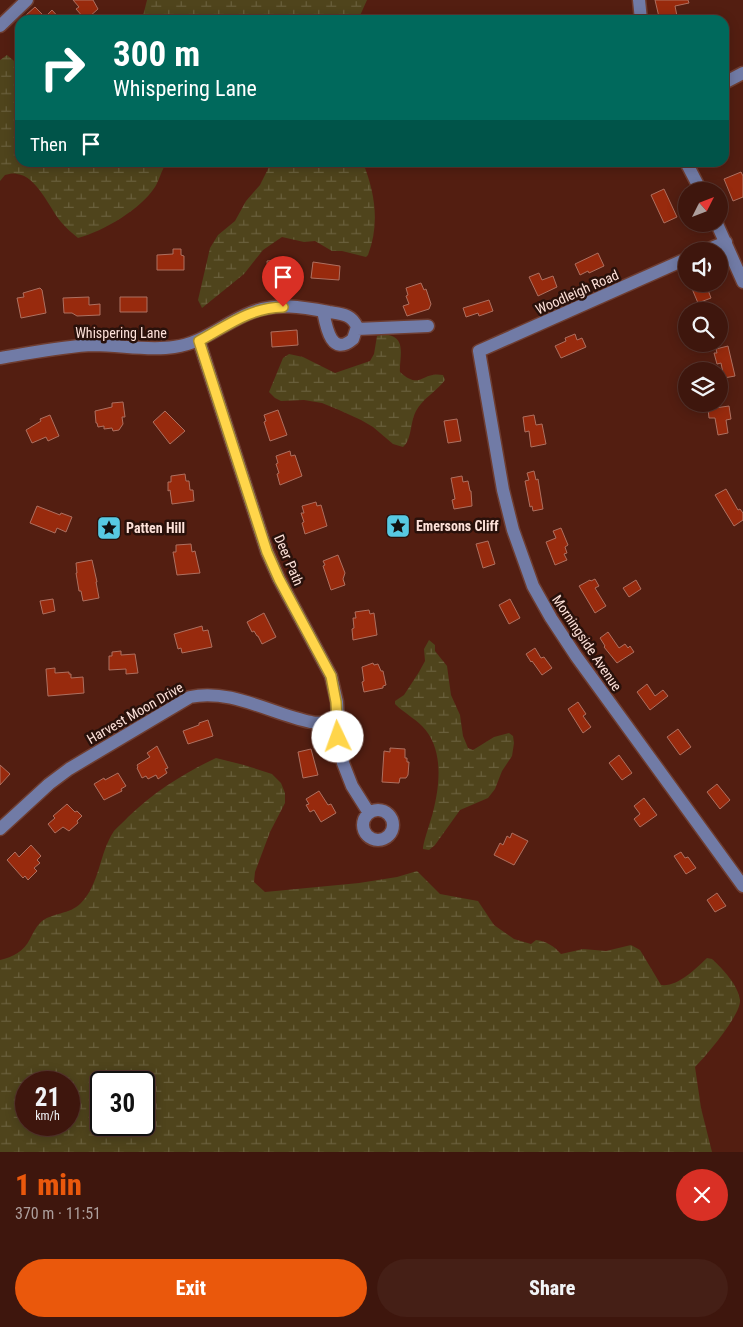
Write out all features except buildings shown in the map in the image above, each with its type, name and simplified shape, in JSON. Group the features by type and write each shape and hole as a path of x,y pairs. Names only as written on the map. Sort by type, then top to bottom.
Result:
{"street":[{"path":"0,26 27,0"},
{"path":"639,0 640,15"},
{"path":"729,81 743,73"},
{"path":"689,167 696,182"},
{"path":"721,232 726,242"},
{"path":"728,247 743,282"},
{"name":"Woodleigh Road","path":"479,351 678,263"},
{"name":"Whispering Lane","path":"0,358 77,346 175,347 199,341 241,317 262,309 296,307 323,311 352,318 357,329"},
{"path":"323,311 328,334 335,342 345,344 356,336 357,329 428,326"},
{"name":"Deer Path","path":"199,341 267,552 279,579 331,676 336,695 343,763 352,786 369,813"},
{"name":"Morningside Avenue","path":"479,351 508,511 519,550 534,586 551,618 576,656 743,886"},
{"name":"Harvest Moon Drive","path":"0,830 49,784 74,766 190,697 200,694 219,695 310,722 338,721"}],"green space":[{"path":"147,0 367,0 360,15 143,15"},
{"path":"7,55 15,62 15,167 164,167 149,195 131,211 110,225 78,238 61,222 31,181 24,176 12,174 5,175 0,181 0,60"},
{"path":"269,167 364,167 371,185 375,220 372,243 368,255 366,257 342,251 332,251 315,241 304,242 282,237 263,250 244,274 202,308 198,300 210,248 218,235 235,221 246,201 260,185"},
{"path":"384,334 392,336 399,342 401,352 400,372 412,380 443,375 445,380 419,407 414,415 408,440 403,447 393,444 373,427 361,420 322,403 304,400 281,401 269,392 283,358 289,354 303,357 335,373 370,361 374,354 377,336"},
{"path":"429,640 435,645 435,651 447,666 451,695 460,715 463,736 468,748 473,750 494,737 509,733 513,736 514,743 512,756 502,771 495,789 488,798 460,810 435,845 429,850 423,849 437,790 437,756 429,735 419,723 395,704 395,701 404,695 419,672 425,661 424,649"},
{"path":"216,758 272,774 281,783 285,793 285,803 270,832 255,872 254,882 265,892 359,883 397,877 417,871 440,894 478,901 494,925 514,939 531,944 536,940 543,941 553,946 561,954 583,949 606,951 631,945 640,950 661,985 667,985 680,980 707,958 712,959 733,983 740,1000 739,1007 729,1025 695,1067 701,1108 712,1152 0,1152 0,960 14,955 21,950 44,919 72,910 81,903 92,887 105,849 114,831 159,791"}],"place":[{"name":"Emersons Cliff","path":"398,526"},
{"name":"Patten Hill","path":"109,528"}],"route":[{"path":"283,307 273,307 251,312 199,341 267,552 279,579 331,676 336,702 338,737"}]}
